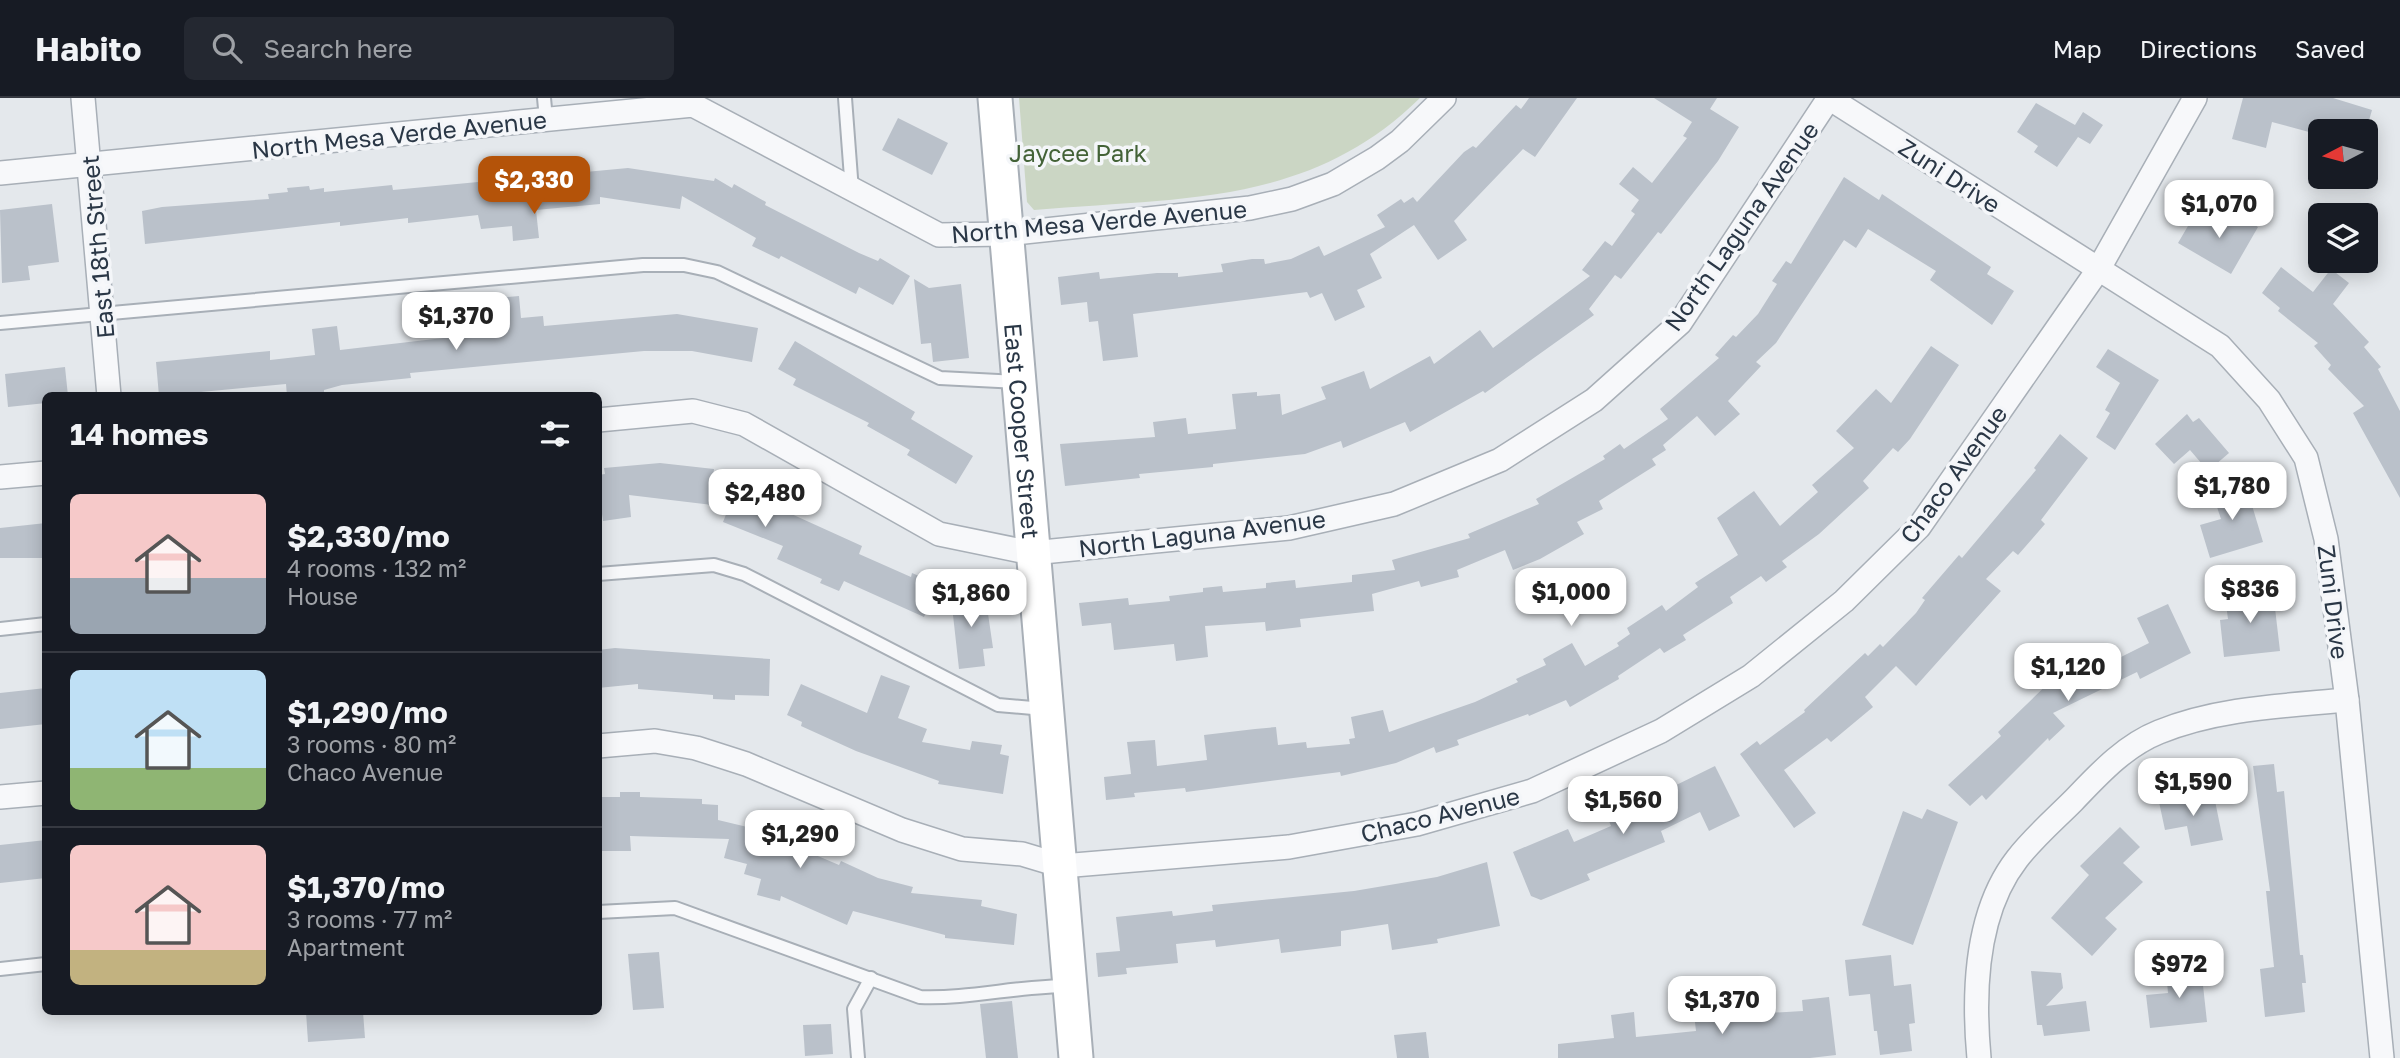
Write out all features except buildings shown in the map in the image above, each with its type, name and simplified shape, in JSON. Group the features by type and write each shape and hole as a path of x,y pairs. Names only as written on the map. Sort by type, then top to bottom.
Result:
{"street":[{"name":"East 18th Street","path":"83,98 109,392"},
{"name":"East Cooper Street","path":"995,98 1032,554 1062,866 1076,1058"},
{"name":"North Mesa Verde Avenue","path":"0,173 90,165 545,109 692,101 852,192 939,235 1007,234 1250,208 1292,199 1333,184 1377,158 1400,141 1444,98"},
{"name":"Zuni Drive","path":"1829,98 2220,346 2269,400 2306,458 2326,539 2347,700 2382,1058"},
{"name":"North Laguna Avenue","path":"602,420 693,411 744,424 939,534 1032,554 1289,528 1394,504 1500,460 1594,400 1680,323 1829,98"},
{"name":"Chaco Avenue","path":"602,746 655,741 696,747 962,849 1022,854 1062,866 1289,847 1417,824 1532,791 1661,731 1751,676 1844,601 1919,527 2098,270 2195,98"},
{"path":"0,477 42,473"},
{"path":"1979,1058 1976,993 1981,944 1995,898 2016,859 2112,760 2157,733 2218,713 2347,700"},
{"path":"0,797 42,793"}],"lane":[{"path":"845,98 852,192"},
{"path":"0,323 643,265 684,265 717,272 940,378 1018,382"},
{"path":"602,574 686,566 724,568 744,574 998,705 1047,709"},
{"path":"0,629 42,624"},
{"path":"602,912 675,908 920,997 944,998 1032,986 1070,986"},
{"path":"0,969 42,964"},
{"path":"858,1058 853,1009 871,978"}],"green space":[{"name":"Jaycee Park","path":"1019,98 1420,98 1377,134 1333,160 1287,178 1240,190 1191,198 1034,210 1027,202"}]}
